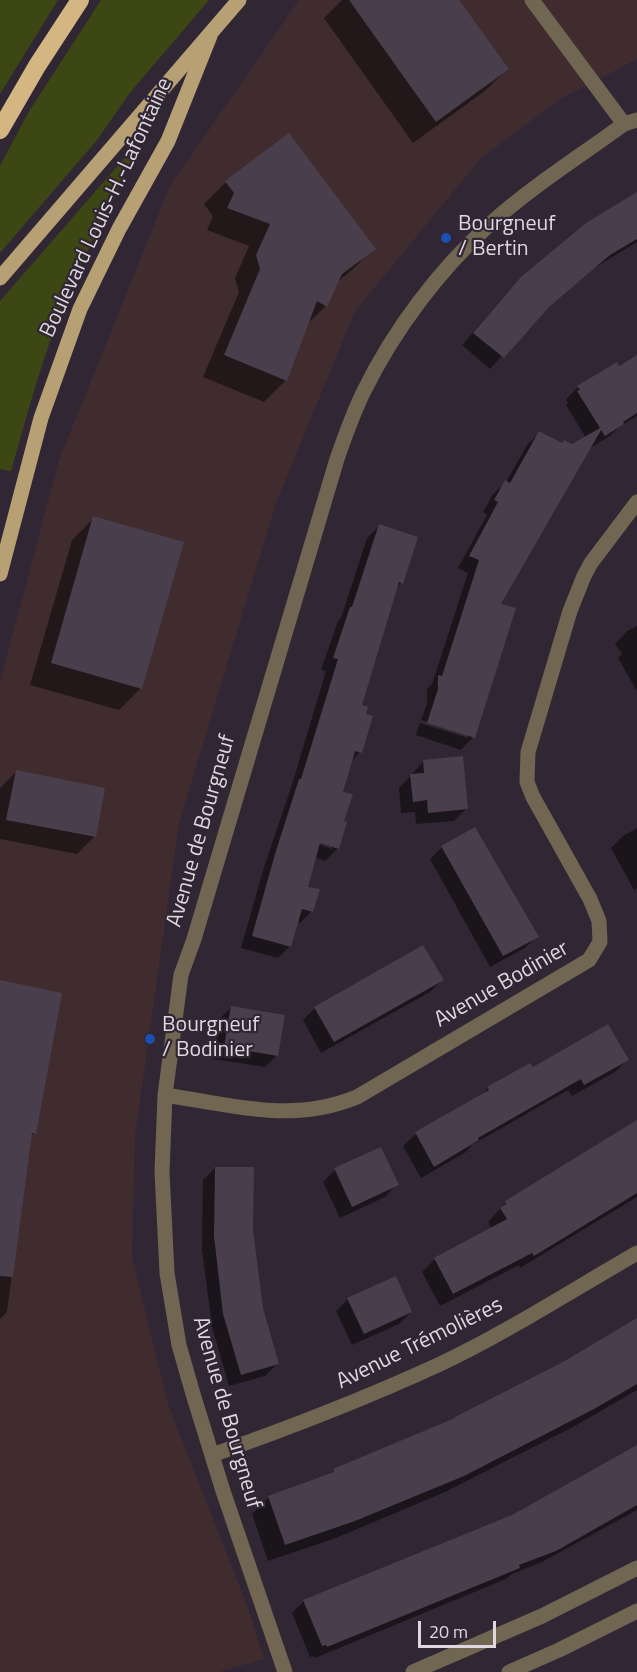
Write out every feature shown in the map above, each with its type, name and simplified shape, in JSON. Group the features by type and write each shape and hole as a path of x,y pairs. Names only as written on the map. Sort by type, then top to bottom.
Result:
{"highway":[{"path":"0,130 37,66 80,0"}],"main road":[{"path":"0,278 239,0"},
{"name":"Boulevard Louis-H.-Lafontaine","path":"0,574 42,418 80,309 119,229 168,141 210,36"}],"street":[{"path":"532,0 630,122"},
{"name":"Avenue de Bourgneuf","path":"285,1672 223,1491 178,1345 167,1273 162,1172 165,1095 181,975 197,930 337,459 364,391 384,355 425,295 481,233 530,192 630,122"},
{"name":"Avenue Bodinier","path":"165,1095 276,1112 337,1105 357,1097 589,960 600,942 599,921 590,899 526,782 528,752 570,611 584,576 602,547 637,502"},
{"name":"Avenue Trémolières","path":"212,1455 294,1427 439,1364 501,1332 637,1253"},
{"path":"413,1672 542,1616 637,1568"},
{"path":"509,1672 637,1611"}],"shaded area":[{"path":"299,0 637,0 637,59 559,100 482,157 355,311 276,503 179,823 135,1136 132,1257 168,1404 249,1611 264,1659 218,1672 0,1672 0,682 59,460 170,186"}],"green space":[{"path":"0,0 58,0 0,94"},
{"path":"101,0 209,0 129,94 97,140 0,253 0,166 28,113"},
{"path":"134,147 137,150 99,226 56,324 11,471 0,469 0,301"}],"building":[{"path":"349,0 459,0 509,69 436,122"},
{"path":"289,133 376,249 342,274 327,307 317,301 287,381 224,355 260,269 256,255 270,224 227,208 234,193 225,181"},
{"path":"637,192 637,239 610,255 549,307 504,358 473,333 521,277 586,223"},
{"path":"637,355 637,413 605,436 601,430 501,604 516,608 475,738 427,723 438,689 438,675 442,676 479,560 469,556 498,502 494,500 505,480 510,483 539,431 562,443 564,440 572,444 600,428 577,391 580,390 577,386 617,362 619,366"},
{"path":"93,516 184,542 142,689 51,663"},
{"path":"379,524 418,537 403,584 399,582 362,705 368,707 366,714 373,716 362,753 355,751 343,792 353,794 344,821 347,822 339,849 320,843 308,887 320,889 313,912 302,909 291,947 252,936 275,854 338,659 333,658"},
{"path":"463,756 468,809 428,813 427,800 413,802 410,774 424,773 423,760"},
{"path":"16,770 105,788 96,837 6,820"},
{"path":"475,827 539,937 503,956 441,846"},
{"path":"423,945 444,980 334,1042 314,1007"},
{"path":"0,980 62,993 36,1134 32,1133 13,1277 0,1276"},
{"path":"231,1006 285,1015 278,1056 224,1047"},
{"path":"608,1024 629,1060 584,1085 581,1079 478,1138 479,1140 434,1167 415,1132 489,1090 487,1087 530,1063 533,1067"},
{"path":"637,1120 637,1193 534,1256 532,1253 453,1294 434,1258 507,1219 500,1208 506,1204 505,1201"},
{"path":"381,1147 399,1185 352,1207 334,1168"},
{"path":"215,1167 254,1167 253,1230 263,1308 279,1364 241,1375 223,1314 214,1236"},
{"path":"396,1276 412,1312 364,1334 347,1298"},
{"path":"637,1318 637,1384 594,1409 464,1476 355,1521 285,1545 268,1496 334,1472 333,1469 455,1418 563,1362"},
{"path":"637,1445 637,1505 556,1551 519,1565 520,1568 327,1647 322,1646 303,1600 512,1515"}],"place":[{"name":"Bourgneuf / Bertin","path":"446,238"},
{"name":"Bourgneuf / Bodinier","path":"150,1039"}]}
